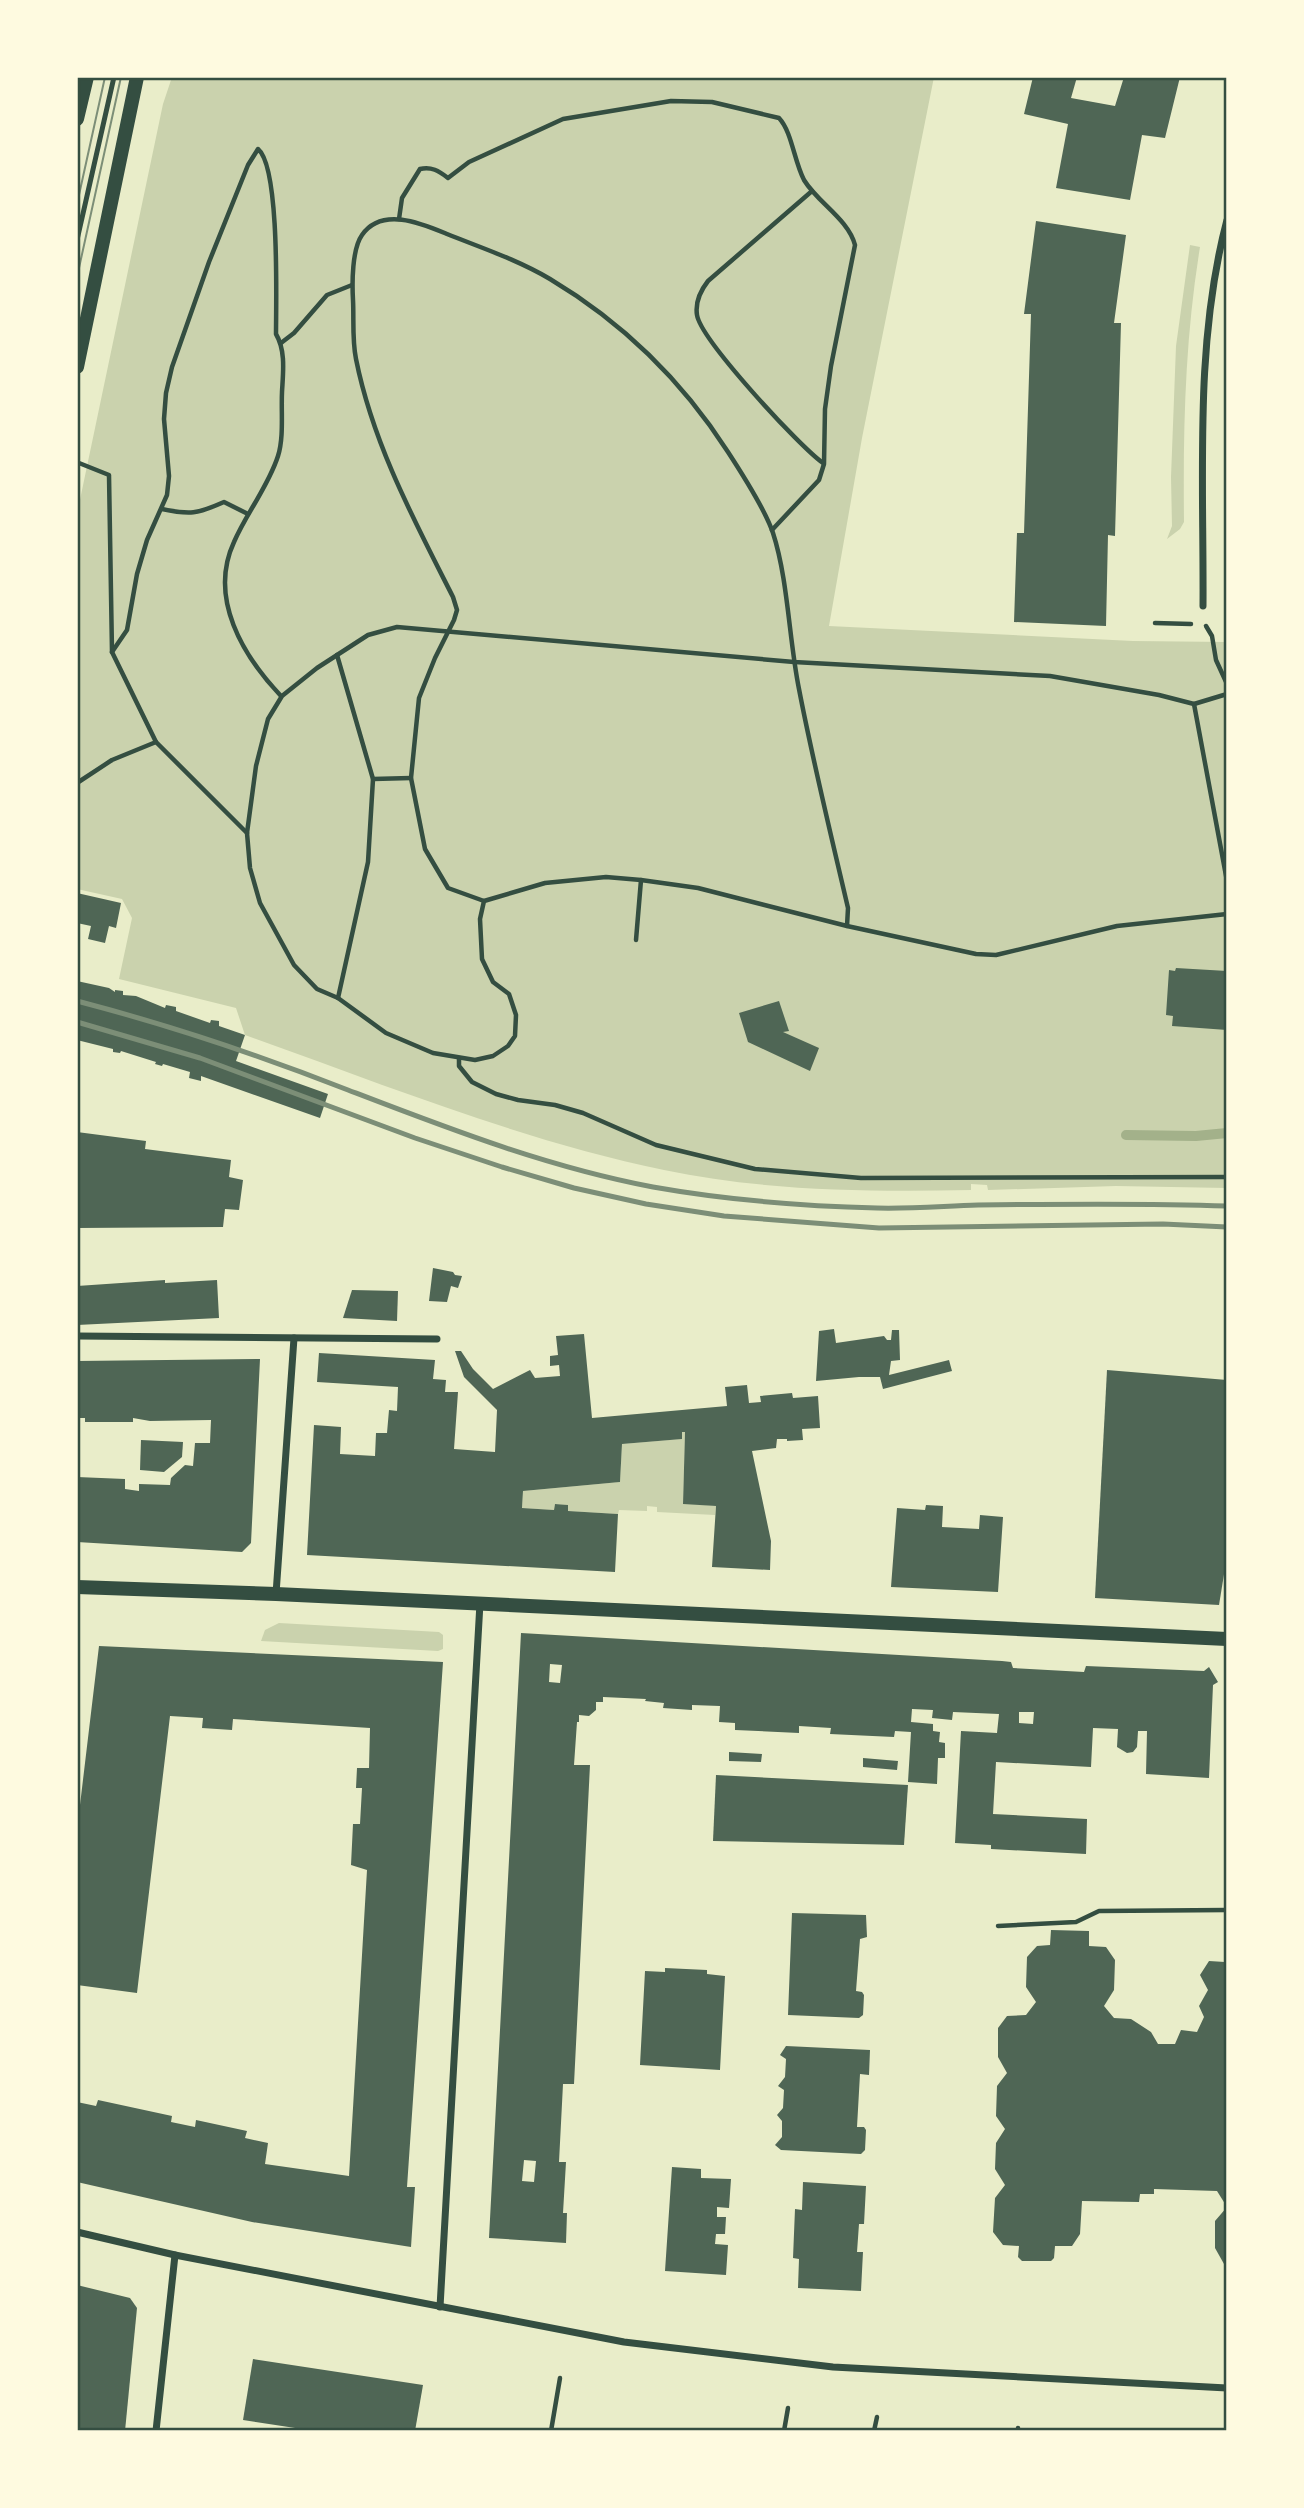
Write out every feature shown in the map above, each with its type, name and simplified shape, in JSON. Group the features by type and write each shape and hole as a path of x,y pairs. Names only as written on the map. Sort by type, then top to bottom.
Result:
{"main road":[{"path":"77,119 88,77"},
{"path":"77,367 137,77"},
{"path":"77,1587 1227,1639"}],"street":[{"path":"1203,606 1204,386 1210,319 1221,242 1227,220"},
{"path":"77,1336 437,1339"},
{"path":"276,1594 294,1338"},
{"path":"440,2307 480,1604"},
{"path":"77,2232 175,2255 624,2343 833,2367 1227,2388"},
{"path":"156,2431 175,2255"}],"lane":[{"path":"77,240 114,77"}],"path":[{"path":"399,219 402,198 420,169 428,167 447,178 469,162 563,119 671,101 712,102 779,118 786,125 792,152 812,191 852,234 855,245 831,366 825,409 824,464 819,480 772,530"},
{"path":"112,652 127,630 137,574 147,540 167,495 169,476 164,419 172,367 209,262 248,165 258,149 267,169 273,209 276,334 281,343 283,369 279,452 271,475 247,514 230,552 226,577 227,607 237,635 259,672 282,696"},
{"path":"812,191 708,281 699,292 697,317 708,336 766,407 812,456 824,464"},
{"path":"847,926 848,908 794,662 779,556 772,530 729,453 696,406 665,371 604,316 547,277 429,227 399,219 387,219 374,225 362,235 356,254 352,285 355,357 376,436 457,610 419,698 411,778 425,849 449,888 484,901 545,883 606,877 641,880 698,888 847,926 976,954 996,955 1117,926 1227,914"},
{"path":"281,343 294,333 327,295 352,285"},
{"path":"79,463 109,475 112,652 156,742 247,833"},
{"path":"162,509 186,514 203,511 223,502 247,514"},
{"path":"1155,623 1199,624 1208,627 1216,660 1227,684"},
{"path":"484,901 480,919 482,959 494,982 509,993 516,1016 515,1036 508,1046 493,1056 475,1060 433,1053 386,1033 338,998 317,989 294,965 260,903 250,868 247,833 256,766 268,719 282,696 368,635 397,627 794,662 1050,676 1159,695 1194,704 1227,694"},
{"path":"337,655 373,779 368,862 338,998"},
{"path":"1194,704 1227,881"},
{"path":"77,783 112,760 156,742"},
{"path":"373,779 411,778"},
{"path":"636,940 641,880"},
{"path":"460,1059 459,1066 472,1082 496,1094 583,1113 656,1145 755,1169 861,1178 1227,1177"},
{"path":"998,1926 1076,1922 1099,1911 1227,1910"},
{"path":"551,2431 560,2378"},
{"path":"784,2431 788,2408"},
{"path":"874,2431 877,2417"}],"green space":[{"path":"172,77 934,77 862,438 829,626 1133,641 1227,642 1227,1188 1116,1186 988,1190 987,1185 971,1184 971,1190 817,1189 740,1182 664,1170 557,1143 452,1110 245,1035 236,1008 119,979 132,918 122,899 77,889 77,514 163,104"},
{"path":"1190,245 1200,247 1186,384 1184,522 1180,529 1167,539 1172,526 1176,346"},
{"path":"682,1432 685,1432 683,1503 716,1506 715,1515 657,1512 657,1507 647,1506 647,1511 619,1510 618,1514 568,1511 568,1505 555,1504 554,1510 522,1508 523,1491 620,1482 622,1444 681,1439"},
{"path":"279,1623 439,1632 443,1635 443,1649 438,1651 261,1641 265,1630"}],"building":[{"path":"1033,77 1077,77 1071,98 1115,106 1124,77 1180,77 1165,138 1142,135 1130,200 1056,188 1068,124 1024,114"},
{"path":"1036,221 1126,235 1114,323 1121,323 1115,536 1108,535 1106,626 1014,622 1017,533 1024,533 1031,314 1024,314"},
{"path":"77,893 121,903 116,928 109,926 105,943 88,939 91,926 77,923"},
{"path":"1176,968 1227,971 1227,1030 1172,1026 1173,1016 1166,1015 1169,970 1175,971"},
{"path":"77,981 109,988 115,992 123,991 123,995 136,996 165,1008 166,1005 176,1007 176,1011 210,1023 211,1020 219,1021 219,1026 245,1035 236,1061 328,1094 320,1118 201,1076 201,1081 189,1078 190,1072 77,1040"},
{"path":"779,1001 789,1031 783,1032 819,1048 810,1071 748,1042 739,1013"},
{"path":"77,1132 146,1141 145,1149 231,1160 229,1177 243,1180 239,1210 225,1209 223,1227 77,1228"},
{"path":"433,1268 462,1276 458,1288 451,1286 447,1302 429,1301"},
{"path":"165,1280 165,1283 217,1280 219,1318 77,1325 77,1286"},
{"path":"352,1290 398,1291 397,1321 343,1318"},
{"path":"834,1329 836,1343 884,1336 891,1340 892,1330 899,1330 900,1360 891,1361 889,1375 949,1360 952,1371 883,1389 880,1377 816,1381 819,1331"},
{"path":"584,1334 592,1418 727,1406 725,1387 747,1385 749,1403 761,1402 760,1396 792,1393 793,1398 818,1396 820,1428 802,1429 803,1440 777,1439 776,1448 752,1451 771,1541 770,1570 712,1567 716,1506 683,1504 685,1432 682,1432 682,1439 622,1444 620,1482 523,1491 522,1508 554,1510 555,1504 568,1505 568,1511 618,1514 615,1572 307,1555 314,1425 341,1427 340,1454 375,1456 376,1433 387,1433 389,1410 397,1411 398,1387 317,1382 319,1353 435,1360 433,1379 446,1380 445,1392 458,1392 454,1449 495,1452 497,1410 464,1377 455,1351 461,1351 473,1369 493,1389 530,1370 535,1378 560,1376 559,1365 550,1366 550,1356 558,1355 556,1336"},
{"path":"260,1359 251,1543 242,1552 77,1542 77,1477 125,1479 125,1489 139,1491 139,1484 170,1485 171,1478 185,1465 193,1466 195,1443 210,1443 211,1420 150,1421 133,1418 133,1422 85,1422 85,1418 77,1418 77,1361"},
{"path":"1107,1370 1227,1380 1227,1556 1219,1605 1095,1598"},
{"path":"141,1440 183,1442 182,1457 164,1472 140,1470"},
{"path":"926,1505 943,1506 942,1527 979,1529 980,1515 1003,1517 998,1592 891,1587 897,1508 925,1510"},
{"path":"521,1633 1002,1661 1011,1662 1013,1668 1084,1672 1086,1666 1204,1671 1209,1667 1218,1682 1213,1685 1209,1778 1146,1774 1147,1731 1138,1731 1137,1747 1133,1752 1127,1753 1117,1747 1118,1729 1093,1728 1091,1767 996,1762 993,1814 1087,1819 1086,1854 991,1849 991,1845 955,1843 961,1731 997,1733 999,1714 953,1712 952,1720 932,1718 933,1710 912,1709 911,1722 933,1724 933,1731 940,1732 939,1742 945,1743 945,1758 938,1758 937,1784 908,1782 911,1732 895,1731 894,1737 830,1734 831,1728 799,1726 799,1733 735,1730 735,1723 719,1722 720,1706 692,1705 692,1710 663,1708 664,1703 645,1701 646,1699 603,1697 603,1702 596,1702 596,1710 589,1716 579,1715 574,1765 590,1765 574,2084 563,2084 559,2162 566,2162 563,2213 567,2213 566,2243 489,2238","holes":["550,1664 562,1665 560,1683 549,1682","1019,1712 1034,1712 1033,1724 1019,1723","524,2160 536,2161 534,2182 522,2181"]},
{"path":"99,1646 443,1662 407,2187 415,2187 411,2247 252,2222 77,2182 77,2102 96,2106 98,2100 172,2116 171,2122 195,2127 196,2120 247,2131 245,2138 268,2143 265,2164 349,2176 367,1870 351,1865 353,1824 360,1824 362,1788 356,1788 357,1768 369,1768 370,1728 233,1719 232,1730 202,1728 203,1718 170,1716 137,1993 77,1985 77,1830"},
{"path":"729,1752 762,1754 761,1762 729,1761"},
{"path":"863,1758 898,1761 897,1770 863,1767"},
{"path":"716,1775 908,1785 904,1845 713,1841"},
{"path":"792,1913 866,1915 867,1937 860,1939 856,1991 864,1995 863,2015 859,2018 788,2015"},
{"path":"1051,1930 1089,1931 1089,1946 1106,1947 1115,1960 1114,1990 1104,2006 1114,2018 1131,2019 1151,2032 1158,2044 1175,2044 1181,2030 1197,2032 1204,2017 1199,2006 1208,1990 1200,1975 1209,1961 1225,1962 1227,1958 1227,2207 1217,2191 1154,2189 1154,2194 1140,2194 1139,2202 1082,2201 1080,2234 1072,2246 1055,2246 1054,2258 1051,2261 1022,2261 1018,2257 1019,2246 1003,2245 993,2232 995,2198 1005,2185 995,2169 996,2143 1005,2129 996,2116 997,2086 1007,2073 998,2057 998,2028 1007,2016 1026,2015 1036,2002 1026,1987 1027,1957 1037,1946 1050,1945"},
{"path":"665,1968 707,1970 707,1974 725,1976 720,2070 640,2065 645,1971 665,1972"},
{"path":"786,2046 870,2050 869,2075 860,2074 857,2127 864,2127 866,2130 865,2150 861,2154 781,2150 775,2145 782,2137 782,2121 777,2115 783,2108 784,2090 778,2086 785,2077 786,2059 780,2055"},
{"path":"672,2167 701,2169 701,2178 731,2179 729,2208 717,2207 717,2217 726,2217 725,2234 716,2234 715,2244 728,2245 726,2275 665,2271"},
{"path":"803,2182 866,2186 864,2224 859,2224 857,2252 863,2252 861,2291 798,2288 799,2259 793,2258 795,2209 802,2210"},
{"path":"1227,2207 1227,2264 1224,2264 1215,2248 1215,2221"},
{"path":"77,2285 130,2298 137,2308 125,2431 77,2431"},
{"path":"253,2359 423,2385 415,2431 315,2431 243,2420"}],"waterway":[{"path":"1126,1135 1196,1136 1227,1133"}],"tram line":[{"path":"77,204 105,77"},
{"path":"77,277 121,77"}],"railway":[{"path":"77,1001 180,1030 536,1158 653,1187 764,1202 877,1208 1071,1204 1227,1206"},
{"path":"77,1022 200,1058 415,1138 502,1167 574,1188 646,1204 724,1216 879,1228 1163,1224 1227,1227"}]}
